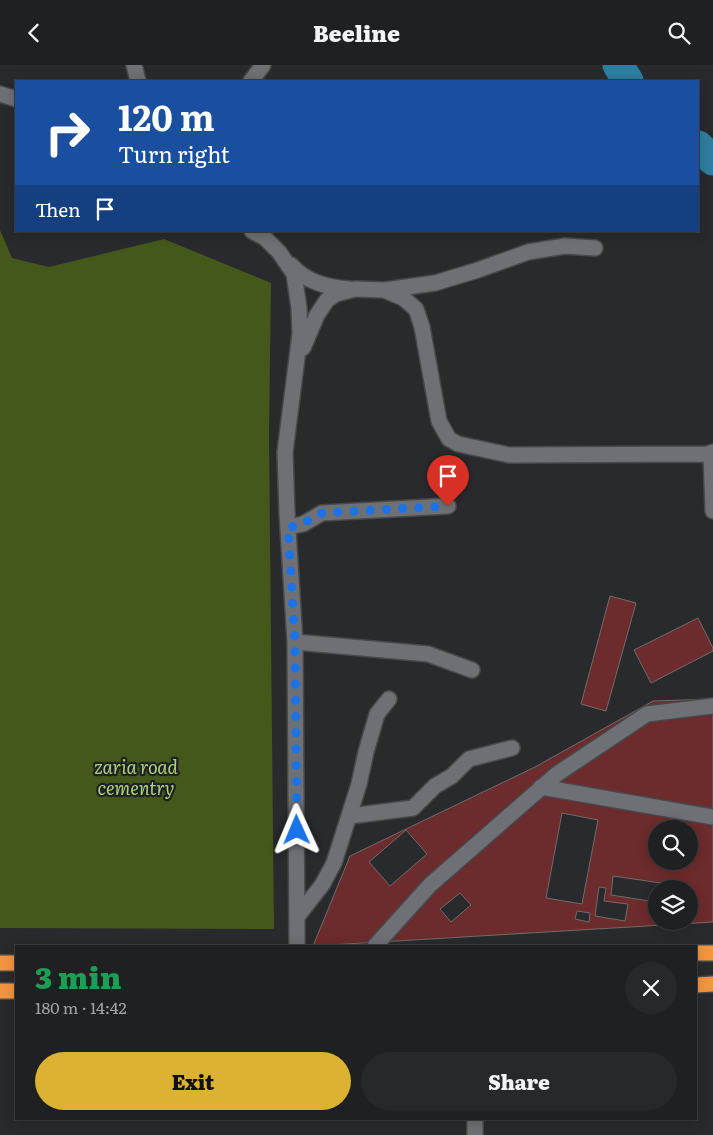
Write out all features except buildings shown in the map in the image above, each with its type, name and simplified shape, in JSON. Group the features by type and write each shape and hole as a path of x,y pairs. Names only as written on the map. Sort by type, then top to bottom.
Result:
{"highway":[{"path":"697,953 713,953"},
{"path":"0,963 15,963"},
{"path":"697,985 713,984"},
{"path":"0,991 15,991"}],"street":[{"path":"134,65 138,80"},
{"path":"252,80 263,65"},
{"path":"0,94 15,99"},
{"path":"254,232 265,238 297,272 322,286 355,289 384,290 434,283 528,252 565,246 595,248"},
{"path":"279,251 294,274 299,308 300,334 285,452 295,642 297,945"},
{"path":"296,365 313,323 327,300 336,294 355,289"},
{"path":"384,290 403,298 416,309 422,327 439,421 450,439 458,443 509,455 706,454 712,452 713,511"},
{"path":"288,527 298,526 322,513 448,506"},
{"path":"295,642 428,654 472,670"},
{"path":"297,917 322,885 334,863 350,816 377,714 389,699"},
{"path":"377,945 430,885 557,774 647,714 713,705"},
{"path":"350,816 413,809 435,786 452,776 470,759 512,748"},
{"path":"541,787 713,817"},
{"path":"475,1120 475,1135"}],"green space":[{"name":"zaria road cementry","path":"0,230 12,258 49,267 164,239 271,283 269,436 274,929 0,928"}],"waterway":[{"path":"618,65 627,80"},
{"path":"699,147 713,160"}],"route":[{"path":"297,830 295,642 288,527 303,524 322,513 448,506"}]}
